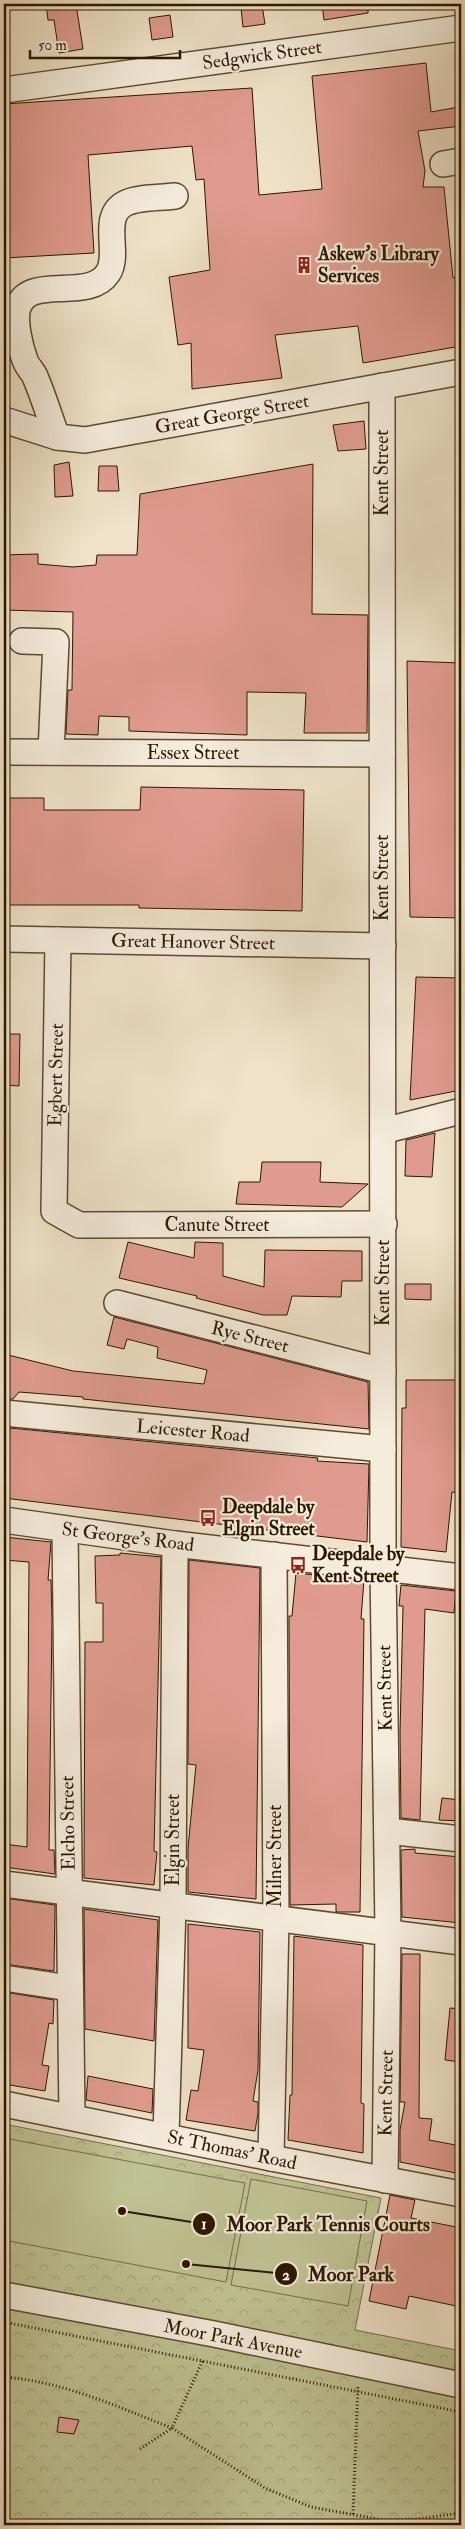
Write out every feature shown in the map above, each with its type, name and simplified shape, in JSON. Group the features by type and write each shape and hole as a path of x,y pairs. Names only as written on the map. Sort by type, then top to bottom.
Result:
{"street":[{"name":"Sedgwick Street","path":"4,90 461,28"},
{"path":"57,437 36,377 25,361 16,316 18,304 23,296 32,292 86,287 97,283 109,272 112,264 114,254 112,219 118,210 126,203 175,196"},
{"name":"Great George Street","path":"4,420 57,437 85,440 461,372"},
{"name":"Kent Street","path":"382,386 383,1568 388,1831 385,2180"},
{"path":"22,641 56,642 51,752"},
{"name":"Essex Street","path":"4,752 382,754"},
{"name":"Great Hanover Street","path":"4,939 382,946"},
{"name":"Egbert Street","path":"54,1211 58,940"},
{"path":"383,1131 461,1110"},
{"name":"Canute Street","path":"54,1211 78,1226 384,1224"},
{"name":"Rye Street","path":"117,1303 383,1371"},
{"name":"Leicester Road","path":"4,1413 383,1449"},
{"name":"St George's Road","path":"4,1520 176,1544 461,1577"},
{"name":"Elcho Street","path":"65,1530 72,2116"},
{"name":"Elgin Street","path":"166,2136 185,1908 176,1544"},
{"name":"Milner Street","path":"271,2158 276,1918 274,1554"},
{"path":"388,1831 461,1839"},
{"path":"4,1884 461,1942"},
{"path":"4,1978 69,1988"},
{"name":"St Thomas' Road","path":"4,2104 461,2194"},
{"name":"Moor Park Avenue","path":"4,2295 214,2334 461,2385"}],"path":[{"path":"4,2322 461,2412"},
{"path":"140,2449 172,2428 203,2360"},
{"path":"352,2514 359,2393 358,2365"},
{"path":"4,2376 37,2379 70,2388 172,2428 265,2488 311,2507 383,2520 417,2519 461,2513"}],"green space":[{"path":"4,2124 381,2198 355,2330 461,2351 461,2525 4,2525"},
{"path":"4,2138 245,2183 226,2282 4,2240"},
{"path":"251,2179 367,2201 348,2306 231,2285"}],"building":[{"path":"46,4 76,4 83,49 59,53 54,20 48,20"},
{"path":"322,4 368,4 368,13 324,20"},
{"path":"262,5 265,24 243,27 241,8"},
{"path":"170,15 173,37 152,40 149,18"},
{"path":"426,63 431,112 459,107 461,120 461,126 418,131 425,171 423,187 444,187 453,278 461,277 461,346 363,363 358,326 275,335 282,378 192,389 191,343 178,345 169,277 210,270 204,179 196,180 192,146 88,155 94,253 4,258 4,104 252,88 259,195 322,189 312,76"},
{"path":"364,421 366,449 338,451 333,425"},
{"path":"69,462 73,496 55,497 54,465"},
{"path":"313,464 312,614 368,615 367,733 304,733 306,693 247,692 247,735 129,731 129,717 99,716 98,735 66,734 68,690 72,690 73,612 4,610 4,555 38,554 38,564 73,567 96,565 97,555 137,555 140,494"},
{"path":"99,466 117,466 119,491 98,491"},
{"path":"407,661 461,663 461,918 410,917"},
{"path":"141,787 304,790 302,911 139,908 139,905 4,905 4,798 44,798 44,810 140,810"},
{"path":"416,977 461,978 461,1090 410,1100"},
{"path":"4,1034 20,1034 19,1086 4,1085"},
{"path":"435,1133 432,1177 405,1176 406,1140"},
{"path":"262,1162 321,1162 320,1182 368,1184 342,1207 236,1204 239,1182 260,1182"},
{"path":"128,1242 194,1258 195,1242 223,1243 223,1276 264,1287 265,1250 362,1251 362,1281 342,1281 341,1297 292,1296 287,1315 263,1315 196,1298 197,1296 119,1278"},
{"path":"405,1284 431,1284 431,1300 405,1299"},
{"path":"114,1317 368,1382 369,1429 83,1399 83,1397 19,1392 13,1399 4,1399 4,1354 73,1371 204,1384 207,1370 157,1358 158,1347 127,1339 124,1349 107,1345"},
{"path":"406,1380 461,1380 461,1493 452,1492 446,1552 401,1547 402,1408 406,1408"},
{"path":"10,1428 318,1458 317,1461 369,1464 367,1542 4,1498"},
{"path":"4,1537 51,1542 48,1580 51,1580 52,1620 49,1850 54,1850 55,1874 4,1867 4,1844 27,1847 29,1562 4,1560"},
{"path":"120,1553 161,1557 154,1851 157,1852 154,1885 84,1878 85,1642 103,1642 103,1603 96,1603 95,1556 120,1555"},
{"path":"189,1560 260,1568 256,1899 188,1892 188,1848 196,1765 188,1764"},
{"path":"296,1573 364,1580 361,1619 364,1619 360,1912 336,1912 336,1904 290,1905 289,1616 292,1616"},
{"path":"401,1585 456,1591 454,1613 425,1609 420,1820 401,1818 400,1733 403,1606 399,1606"},
{"path":"442,1798 461,1800 461,1821 439,1820"},
{"path":"415,1849 415,1853 461,1857 461,1923 402,1917 401,1850"},
{"path":"4,1898 55,1905 54,1971 4,1964"},
{"path":"84,1909 158,1920 154,2041 85,2029"},
{"path":"188,1924 260,1932 258,2070 253,2101 258,2102 255,2131 186,2120 191,2090 198,2091 204,2050 188,2048"},
{"path":"294,1936 363,1945 361,2103 364,2104 363,2153 288,2140 290,2095 292,2095"},
{"path":"402,1954 420,1954 419,2118 432,2119 429,2140 461,2146 461,2174 400,2162 400,2130 405,2102 400,2102"},
{"path":"4,1992 54,2000 53,2024 49,2023 42,2065 49,2066 45,2091 4,2084"},
{"path":"450,2008 461,2009 461,2062 445,2060"},
{"path":"88,2076 153,2089 152,2113 86,2100"},
{"path":"390,2195 415,2200 411,2218 461,2228 461,2307 409,2296 406,2309 369,2301"},
{"path":"59,2417 79,2420 74,2434 57,2432"}],"place":[{"name":"Askew's Library Services","path":"304,265"},
{"name":"Deepdale by Elgin Street","path":"208,1518"},
{"name":"Deepdale by Kent Street","path":"298,1565"},
{"name":"Moor Park Tennis Courts","path":"122,2211"},
{"name":"Moor Park","path":"186,2264"}]}
